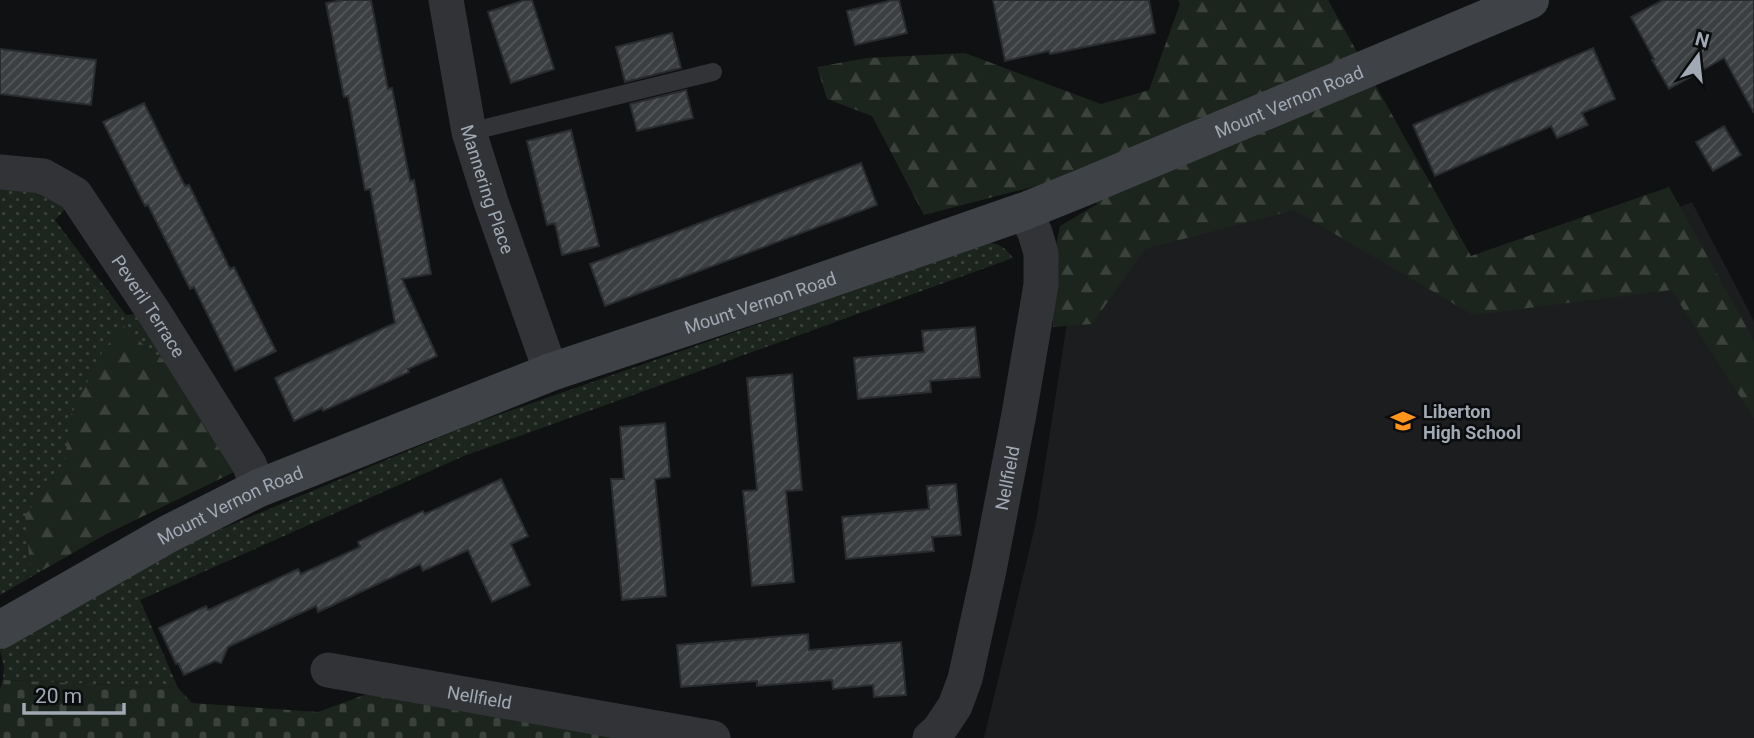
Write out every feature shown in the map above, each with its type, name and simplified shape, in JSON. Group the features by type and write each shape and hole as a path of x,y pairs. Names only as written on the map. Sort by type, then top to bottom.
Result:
{"street":[{"name":"Mannering Place","path":"446,0 469,132 551,372"},
{"name":"Mount Vernon Road","path":"0,630 146,546 259,488 551,372 1025,211 1530,0"},
{"name":"Peveril Terrace","path":"0,172 43,176 75,194 155,314 249,464 259,488"},
{"name":"Nellfield","path":"930,738 939,730 955,706 965,679 1019,414 1041,285 1041,253 1025,211"},
{"name":"Nellfield","path":"328,670 713,738"}],"lane":[{"path":"469,132 713,72"}],"shaded area":[{"name":"Liberton High School","path":"1397,134 1480,286 1692,202 1754,321 1754,738 984,738 1036,522 1079,246"}],"green space":[{"path":"1178,0 1328,0 1471,256 1669,187 1754,341 1754,418 1671,290 1473,315 1294,210 1145,249 1092,324 1053,327 1053,260 1060,226 1097,204 1082,174 924,215 872,116 827,99 817,67 867,58 965,53 1101,104 1149,90 1180,4"},
{"path":"0,184 46,195 65,209 55,220 126,315 138,314 236,471 102,536 0,595"},
{"path":"990,243 1003,247 1013,258 464,456 140,600 178,688 3,680 4,667 0,650 207,535 472,424"},
{"path":"124,326 150,350 168,361 236,471 102,536 41,571 30,564 25,515 65,464 69,419 103,350"},
{"path":"3,680 178,688 192,703 318,712 367,694 619,738 0,738 0,689"}],"building":[{"path":"371,0 388,89 392,88 410,181 414,180 431,274 402,279 437,356 408,369 409,372 323,411 322,408 294,421 275,378 395,323 370,189 365,190 348,96 344,97 326,3"},
{"path":"532,0 554,69 511,83 488,12"},
{"path":"899,0 907,33 855,45 847,11"},
{"path":"993,0 1149,0 1155,33 1005,61"},
{"path":"1663,0 1754,0 1754,113 1724,58 1669,89 1631,17"},
{"path":"672,33 681,68 625,82 616,47"},
{"path":"1593,48 1615,99 1582,113 1588,125 1557,138 1551,126 1435,176 1413,125"},
{"path":"0,49 96,60 91,105 0,94"},
{"path":"686,90 693,118 637,131 630,104"},
{"path":"144,103 185,186 189,185 230,269 234,267 276,351 235,371 194,287 190,289 103,122"},
{"path":"1724,126 1741,155 1713,171 1696,142"},
{"path":"571,130 599,246 562,255 555,223 547,225 527,141"},
{"path":"861,163 877,205 605,306 590,264"},
{"path":"975,327 980,377 930,381 931,392 858,399 854,358 924,352 922,331"},
{"path":"792,374 802,490 786,491 794,582 752,586 743,491 757,490 747,378"},
{"path":"665,423 670,477 655,479 666,596 622,600 611,479 624,479 620,427"},
{"path":"501,479 528,536 511,544 530,585 492,602 468,550 423,571 420,564 318,612 316,606 228,647 221,663 215,661 184,675 178,663 176,664 159,628 206,606 208,610 298,569 301,574 360,547 358,542 370,536"},
{"path":"956,484 961,535 932,537 934,551 846,559 842,517 929,509 927,486"},
{"path":"808,634 809,650 901,642 906,695 874,697 873,685 833,689 832,680 757,686 757,681 681,687 677,645"}],"place":[{"name":"Liberton High School","path":"1403,421"}]}
